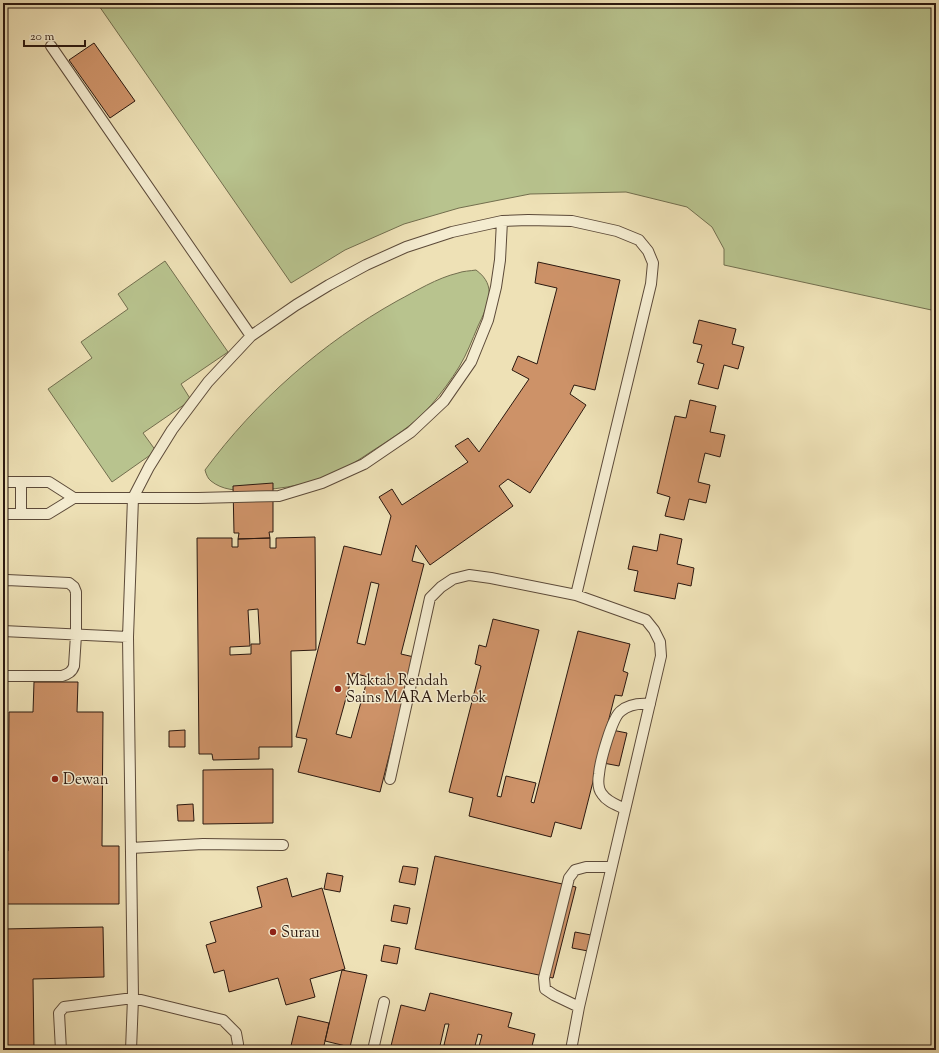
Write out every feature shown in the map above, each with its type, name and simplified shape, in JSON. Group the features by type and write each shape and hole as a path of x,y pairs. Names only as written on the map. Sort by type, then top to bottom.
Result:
{"lane":[{"path":"51,46 251,336"},
{"path":"131,1050 133,998 128,637 133,498 149,467 186,412 208,382 251,336 296,305 366,265 406,247 452,232 502,222 528,220 572,221 617,231 639,240 648,251 652,263 651,284 576,595"},
{"path":"3,482 48,482 74,498 198,498 279,496 322,483 364,464 411,432 444,401 471,362 488,320 491,307 500,260 502,222"},
{"path":"21,513 22,482"},
{"path":"3,514 48,514 74,498"},
{"path":"390,779 430,598 441,587 453,579 469,575 576,595 646,620 654,630 660,642 661,656 579,1007 572,1050"},
{"path":"3,581 69,583 74,587 76,592 76,635 73,670 67,675 54,676 7,676 3,674"},
{"path":"3,631 128,637"},
{"path":"625,809 611,803 601,794 599,772 613,721 619,711 630,705 650,704"},
{"path":"131,848 203,844 283,845"},
{"path":"579,1007 554,996 545,989 544,978 569,878 575,870 586,867 611,867"},
{"path":"61,1050 59,1012 64,1007 77,1004 133,998 223,1020 236,1033 238,1044 237,1050"},
{"path":"373,1050 384,1002"}],"green space":[{"path":"97,3 936,3 936,311 724,265 724,249 712,227 687,207 626,192 530,194 459,208 404,224 345,250 291,283"},
{"path":"165,261 228,352 181,384 191,400 143,433 156,451 112,482 48,389 92,358 81,342 128,309 118,294"},
{"path":"476,270 483,276 489,289 488,303 485,311 467,352 456,372 432,404 409,426 350,465 311,482 275,489 240,490 220,486 209,479 205,470 246,420 292,375 317,355 369,317 419,289 450,275"}],"building":[{"path":"94,43 135,101 110,118 69,60"},
{"path":"538,262 620,280 595,390 574,385 570,394 586,405 530,493 508,479 499,486 513,506 430,565 416,545 412,561 424,564 401,654 414,657 380,792 298,772 307,739 296,737 344,546 381,555 391,516 379,497 392,489 402,505 468,462 455,446 468,438 479,452 529,379 512,370 518,356 537,364 557,288 535,283","holes":["371,582 379,584 365,645 357,643","353,673 368,677 351,738 336,734"]},
{"path":"699,320 736,329 732,344 744,347 738,369 724,365 718,389 698,384 704,364 697,362 702,345 693,343"},
{"path":"690,400 716,406 710,432 725,435 720,457 705,453 698,482 710,485 706,503 689,499 684,520 665,516 670,497 657,493 675,416 686,418"},
{"path":"273,483 273,532 269,532 270,538 238,539 239,533 234,533 233,486"},
{"path":"660,534 682,539 677,564 694,568 691,586 678,583 675,599 634,591 638,571 628,569 633,546 657,551"},
{"path":"315,537 316,650 291,651 292,747 259,747 259,759 213,760 212,754 199,754 197,538 232,538 232,547 238,547 238,539 270,538 270,548 276,548 276,538","holes":["258,609 260,644 251,644 251,654 230,655 230,647 250,646 248,610"]},
{"path":"493,619 539,630 497,796 501,797 506,776 536,783 531,802 534,803 578,631 630,644 623,671 628,673 622,696 615,695 581,829 555,822 551,837 469,816 473,798 449,792 481,666 475,664 479,645 486,647"},
{"name":"Dewan","path":"34,682 78,682 77,712 103,712 102,846 119,846 119,904 3,904 3,851 8,851 9,712 33,712"},
{"path":"607,729 627,733 619,766 598,762"},
{"path":"185,730 185,747 169,747 169,731"},
{"path":"273,769 273,823 203,824 203,770"},
{"path":"193,804 194,821 178,821 177,805"},
{"path":"435,856 576,887 553,978 415,949"},
{"path":"403,866 418,868 415,885 399,882"},
{"path":"327,873 343,876 340,892 324,889"},
{"name":"Surau","path":"287,878 292,897 322,888 345,969 310,979 315,997 286,1005 278,978 229,992 224,970 214,973 206,945 216,942 210,922 262,907 257,887"},
{"path":"394,905 410,908 407,924 391,921"},
{"path":"103,927 104,977 33,979 34,1050 3,1050 3,929"},
{"path":"575,932 591,935 588,951 572,948"},
{"path":"384,945 400,948 397,964 381,961"},
{"path":"342,970 367,975 350,1047 325,1041"},
{"path":"430,993 512,1013 508,1027 535,1034 531,1050 478,1050 482,1035 478,1034 474,1050 462,1050 444,1045 449,1024 445,1024 439,1050 390,1050 401,1005 425,1011"},
{"path":"298,1016 329,1023 323,1050 290,1050"}],"place":[{"name":"Maktab Rendah Sains MARA Merbok","path":"338,689"},
{"name":"Dewan","path":"55,779"},
{"name":"Surau","path":"273,932"}]}
